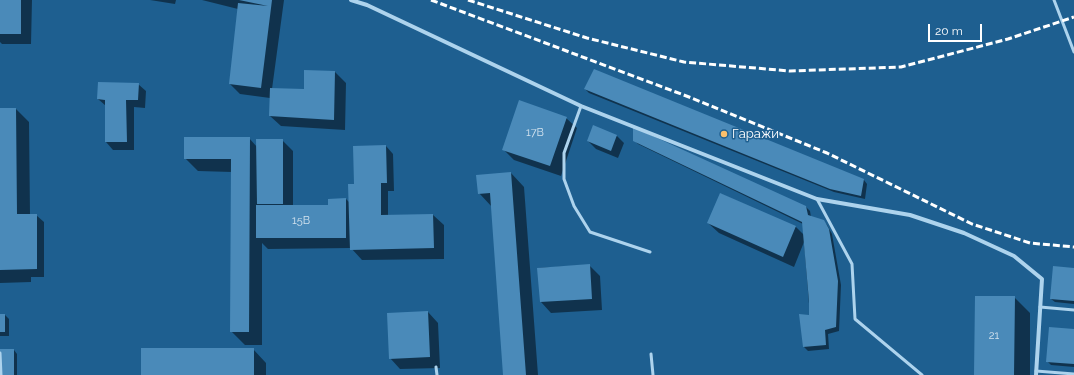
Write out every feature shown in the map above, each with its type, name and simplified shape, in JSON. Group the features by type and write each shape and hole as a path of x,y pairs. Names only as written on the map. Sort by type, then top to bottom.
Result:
{"street":[{"path":"351,0 374,8 581,106 817,199 910,215 964,233 1014,256 1042,279 1036,373"}],"lane":[{"path":"1054,0 1074,52"},
{"path":"581,106 564,153 564,179 574,206 590,232 650,252"},
{"path":"817,199 852,264 855,319 922,375"},
{"path":"1040,307 1074,310"},
{"path":"0,353 1,375"},
{"path":"651,354 653,375"},
{"path":"436,367 437,375"},
{"path":"1036,373 1074,374"}],"building":[{"path":"0,0 21,0 21,34 0,34"},
{"path":"239,0 272,0 261,88 229,84 238,3 268,6"},
{"name":"Гаражи","path":"594,69 864,179 861,196 830,189 584,89"},
{"path":"304,70 335,71 334,120 269,116 270,88 304,89"},
{"path":"98,82 139,83 138,100 126,100 127,142 105,142 105,100 97,99"},
{"path":"519,100 567,117 550,166 502,150"},
{"path":"0,108 16,108 17,214 37,214 37,269 0,270"},
{"path":"593,125 617,135 611,151 587,141"},
{"name":"Гаражи","path":"633,127 806,206 808,215 824,220 829,229 838,281 836,327 825,330 826,345 803,347 799,314 809,315 809,301 802,222 633,141"},
{"path":"184,137 250,137 249,332 230,332 231,159 184,159"},
{"path":"256,139 283,139 283,204 257,204"},
{"path":"386,145 387,183 381,183 381,215 433,214 434,248 350,250 348,184 354,184 353,146"},
{"path":"511,172 526,375 503,375 490,193 478,194 476,175"},
{"path":"720,193 796,226 783,257 707,223"},
{"path":"346,198 346,238 256,238 256,205 328,205 328,199"},
{"path":"590,264 592,299 540,302 537,268"},
{"path":"1053,266 1074,268 1074,301 1050,299"},
{"path":"975,296 1015,296 1014,375 974,375"},
{"path":"428,311 430,357 389,359 387,313"},
{"path":"0,314 5,314 5,332 0,332"},
{"path":"1049,327 1074,329 1074,364 1046,362"},
{"path":"141,348 254,348 254,375 141,375"},
{"path":"0,349 14,349 14,375 0,375"}],"railway":[{"path":"431,0 689,97 827,153 972,224 1030,243 1074,247"},
{"path":"468,0 587,38 684,62 790,71 901,67 1008,39 1074,17"}],"place":[{"name":"Гаражи","path":"724,134"}]}
